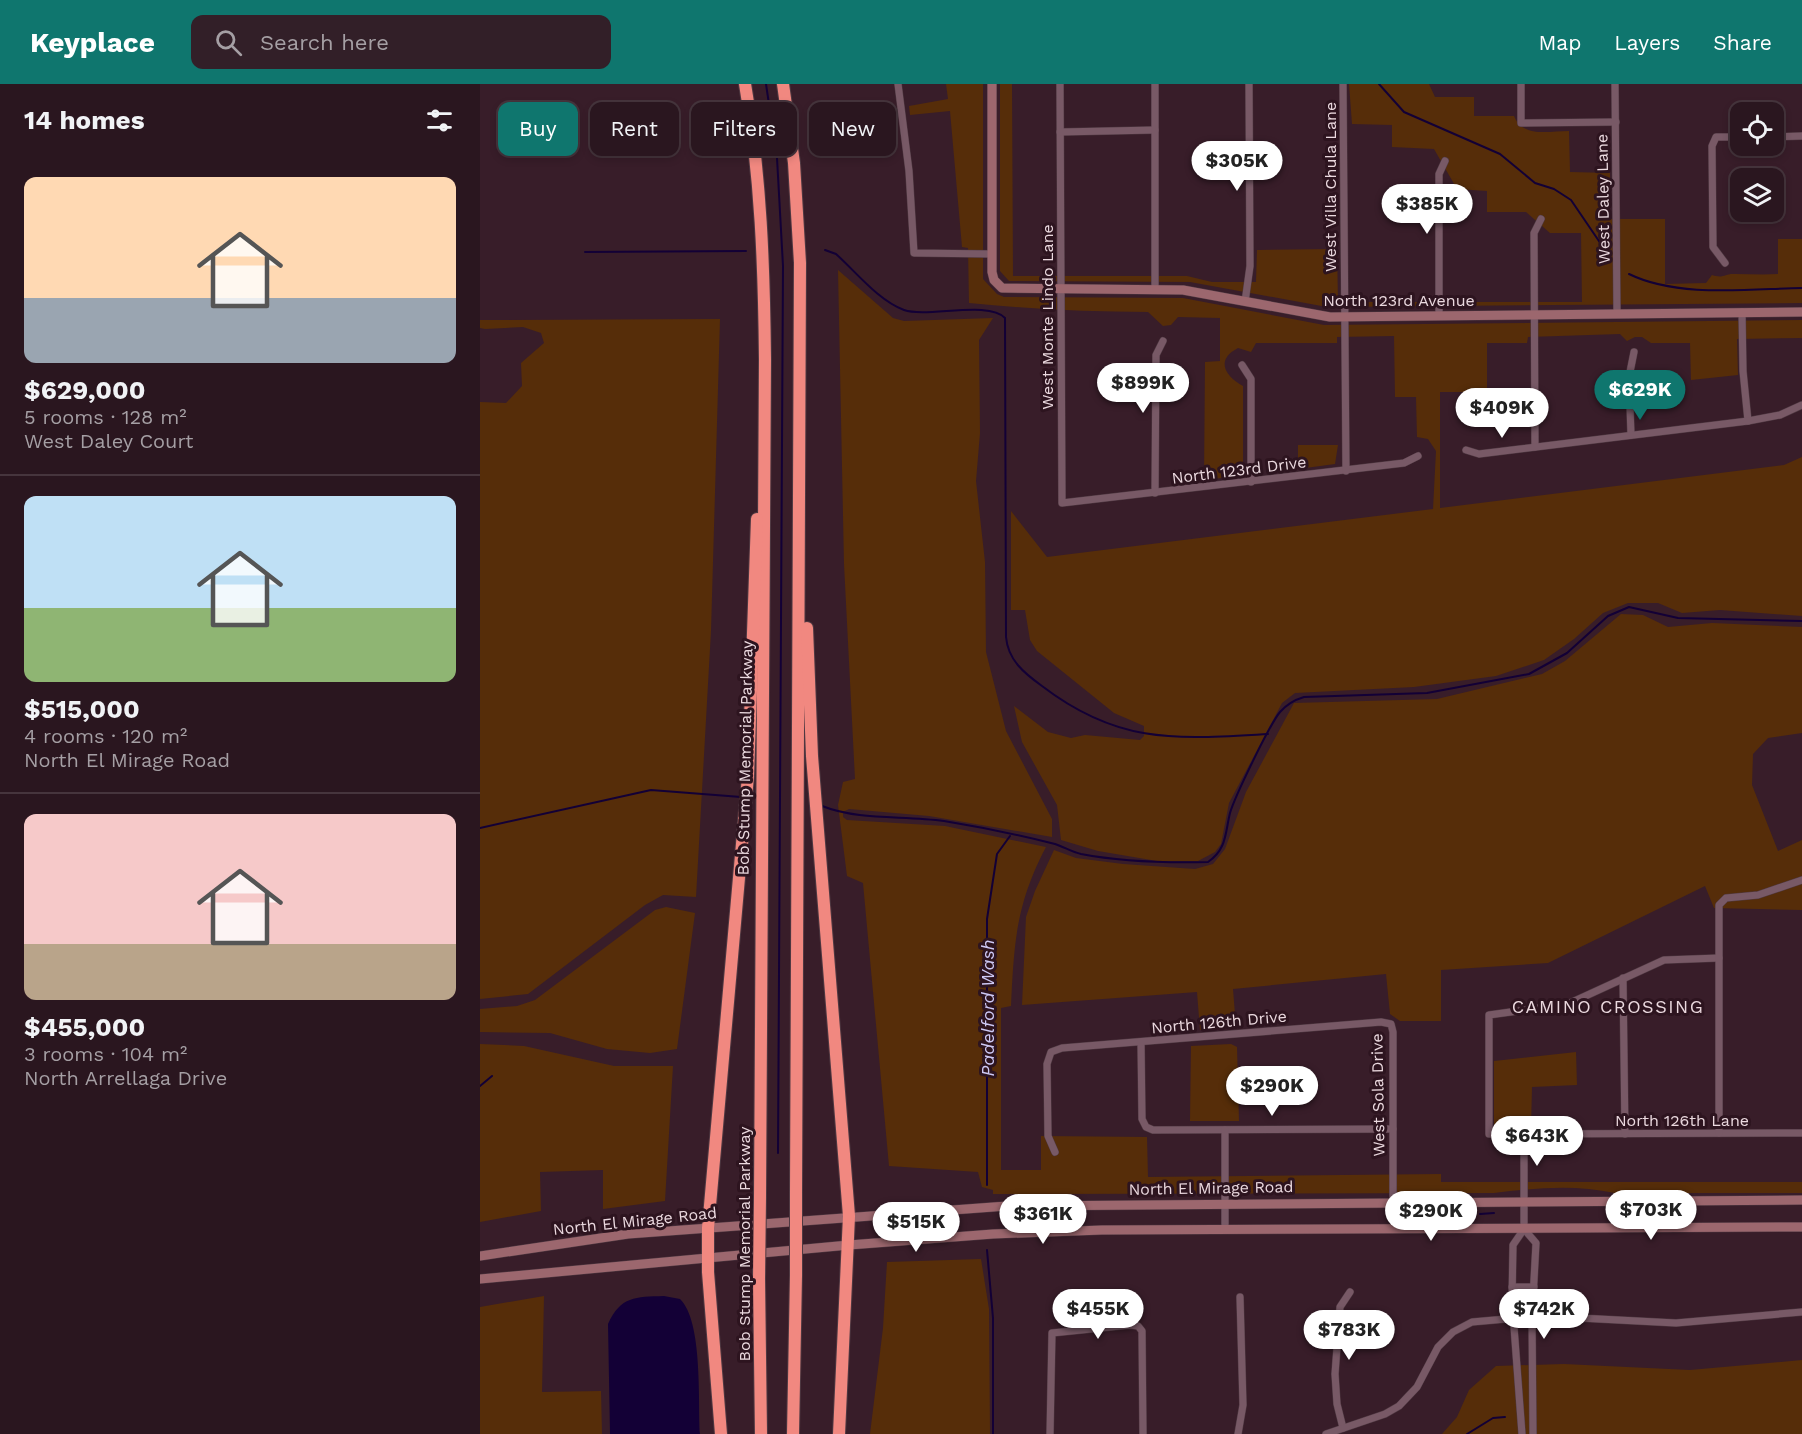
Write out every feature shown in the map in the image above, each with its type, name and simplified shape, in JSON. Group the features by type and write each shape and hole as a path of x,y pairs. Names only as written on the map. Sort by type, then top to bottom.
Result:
{"highway":[{"name":"Bob Stump Memorial Parkway","path":"745,84 757,161 764,262 759,1279 761,1434"},
{"path":"783,84 794,163 800,238 794,1434"},
{"path":"721,1434 708,1258 708,1228 748,776 755,543 765,359"},
{"path":"800,360 808,685 849,1216 839,1434"}],"main road":[{"path":"992,84 992,254"},
{"name":"North 123rd Avenue","path":"992,254 992,272 998,286 1183,290 1318,316 1802,312"},
{"name":"North El Mirage Road","path":"480,1256 628,1234 1007,1206 1394,1201 1802,1200"},
{"path":"480,1279 993,1234 1225,1229 1802,1227"}],"street":[{"path":"898,84 908,162 914,254 992,254"},
{"name":"West Monte Lindo Lane","path":"1060,84 1062,503"},
{"path":"1155,84 1155,289"},
{"path":"1245,302 1250,266 1249,84"},
{"name":"West Villa Chula Lane","path":"1343,84 1346,471"},
{"path":"1521,84 1521,123 1616,122"},
{"name":"West Daley Lane","path":"1615,84 1617,314"},
{"path":"1060,132 1155,130"},
{"path":"1784,137 1802,136"},
{"path":"1725,263 1713,247 1712,146 1716,137 1730,137"},
{"path":"1439,316 1439,174 1445,161"},
{"path":"1535,447 1534,233 1541,219"},
{"path":"1742,312 1743,371 1748,421"},
{"path":"1155,493 1156,355 1163,341"},
{"path":"1631,435 1629,376 1634,352"},
{"path":"1242,365 1251,379 1251,482"},
{"path":"1466,450 1479,454 1748,421 1780,415 1802,405"},
{"name":"North 123rd Drive","path":"1062,503 1346,471 1404,463 1418,456"},
{"path":"1719,1133 1719,905 1722,900 1758,895 1802,880"},
{"path":"1625,1134 1623,978 1664,960 1719,958"},
{"name":"North 126th Lane","path":"1623,978 1560,1006 1489,1015 1489,1134 1802,1133"},
{"name":"North 126th Drive","path":"1055,1152 1048,1136 1047,1064 1051,1052 1062,1048 1374,1022 1391,1024"},
{"name":"West Sola Drive","path":"1391,1024 1393,1032 1394,1201"},
{"path":"1141,1042 1142,1119 1146,1127 1153,1130 1393,1129"},
{"path":"1225,1130 1225,1229"},
{"path":"1522,1434 1512,1317 1512,1287 1513,1245 1524,1228 1524,1134"},
{"path":"1524,1228 1536,1242 1534,1287 1528,1317 1533,1434"},
{"path":"1512,1287 1534,1287"},
{"path":"1343,1428 1336,1396 1335,1374 1340,1307 1350,1292"},
{"path":"1238,1434 1243,1404 1240,1297"},
{"path":"1326,1434 1384,1414 1399,1406 1417,1387 1437,1347 1453,1332 1472,1322 1528,1317 1676,1323 1802,1312"},
{"path":"1050,1434 1052,1333 1056,1330 1138,1326 1142,1331 1143,1434"}],"shaded area":[{"path":"946,84 983,84 983,279 997,294 1004,297 1183,298 1324,325 1802,320 1802,338 1737,339 1738,375 1691,380 1690,343 1651,343 1642,337 1635,337 1627,341 1620,334 1528,337 1527,343 1487,343 1487,392 1440,392 1440,508 1784,465 1802,457 1802,616 1720,610 1682,613 1658,603 1628,603 1603,613 1574,639 1544,660 1496,676 1414,687 1295,693 1282,703 1229,803 1221,844 1215,852 1198,861 1157,861 1098,851 1061,840 1057,805 1022,742 1014,706 1048,732 1071,738 1085,735 1140,740 1144,736 1144,726 1114,713 1037,651 1030,640 1025,610 1011,610 1011,511 1047,557 1433,509 1436,451 1428,439 1417,437 1416,397 1395,397 1394,336 1337,337 1337,343 1256,343 1251,352 1238,348 1231,353 1225,363 1227,373 1243,386 1243,472 1239,476 1204,480 1205,362 1220,361 1220,318 1178,317 1171,325 1163,326 1148,312 1058,310 969,303 968,248 962,247 950,111 910,115 909,106 948,99"},
{"path":"1000,84 1012,84 1013,276 1187,276 1212,282 1256,282 1257,250 1337,249 1338,302 1582,302 1581,233 1550,233 1526,212 1487,212 1487,191 1457,189 1434,149 1392,147 1392,125 1352,124 1349,84 1429,84 1435,97 1474,97 1474,116 1514,116 1523,128 1537,132 1569,131 1570,172 1610,173 1610,219 1665,219 1665,284 1706,283 1712,275 1778,274 1778,239 1802,239 1802,303 1327,307 1190,282 1009,281 1000,271"},
{"path":"838,270 893,318 904,321 993,318 979,340 980,433 976,481 985,562 986,652 1006,731 1052,819 1052,837 929,816 849,809 843,812 843,817 847,820 945,826 1046,847 1028,887 1018,924 1011,1006 1001,1008 1001,1170 1041,1170 1041,1136 1147,1137 1148,1177 1441,1174 1441,1182 1802,1182 1802,1193 1615,1193 1585,1188 1540,1188 1494,1193 993,1194 993,1190 982,1187 978,1172 889,1166 863,883 847,876 838,805 843,782 855,779 844,564"},
{"path":"720,319 711,631 696,897 663,895 645,905 528,994 480,999 480,402 506,403 522,386 521,363 544,343 541,333 523,327 480,328 480,320"},
{"path":"1298,445 1338,445 1335,464 1298,469"},
{"path":"1621,614 1643,615 1668,627 1712,623 1802,627 1802,733 1768,738 1753,754 1752,785 1778,851 1802,840 1802,910 1714,908 1705,886 1548,963 1441,970 1441,1021 1400,1021 1390,1014 1386,974 1233,989 1236,1027 1200,1030 1197,992 1022,1005 1026,917 1054,850 1076,858 1123,864 1195,869 1213,864 1225,849 1246,792 1294,703 1437,699 1542,674 1565,661"},
{"path":"666,907 695,913 677,1049 650,1053 607,1049 550,1033 480,1032 480,1009 517,1006 535,1000 655,910"},
{"path":"480,1044 524,1046 614,1066 673,1066 665,1201 603,1209 603,1170 540,1172 541,1211 480,1222"},
{"path":"1231,1044 1237,1047 1239,1121 1190,1121 1191,1046"},
{"path":"1576,1052 1577,1085 1532,1087 1531,1127 1499,1127 1494,1124 1494,1061"},
{"path":"981,1259 989,1309 990,1434 870,1434 883,1328 887,1262"},
{"path":"544,1296 542,1392 601,1391 602,1434 480,1434 480,1307"},
{"path":"664,1296 680,1299 693,1325 698,1362 700,1434 610,1434 608,1324 618,1308 630,1300"},
{"path":"1802,1360 1802,1434 1442,1434 1457,1417 1469,1390 1496,1366 1564,1364 1690,1370"}],"waterway":[{"path":"766,84 777,158 783,266 778,1153"},
{"path":"1379,84 1404,112 1500,154 1535,183 1554,189 1571,200 1603,247"},
{"path":"825,250 836,254 877,293 904,310 914,312 986,310 1005,318 1006,637 1010,653 1023,671 1070,705 1097,719 1123,728 1176,737 1268,734"},
{"path":"585,252 746,251"},
{"path":"1629,274 1648,282 1691,289 1802,288"},
{"path":"822,806 851,814 929,819 972,826 1055,844 1097,857 1145,861 1208,862 1222,846 1233,804 1269,730 1280,712 1297,699 1427,693 1529,674 1567,653 1608,616 1629,607 1678,618 1802,621"},
{"path":"480,828 651,790 741,797"},
{"name":"Padelford Wash","path":"987,1185 987,919 997,854 1010,836"},
{"path":"480,1086 492,1076"},
{"path":"1480,1214 1494,1213"},
{"name":"Padelford Wash","path":"987,1250 993,1318 993,1434"},
{"path":"1467,1434 1493,1418 1505,1417"}],"district":[{"name":"CAMINO CROSSING","path":"1608,1006"}]}
